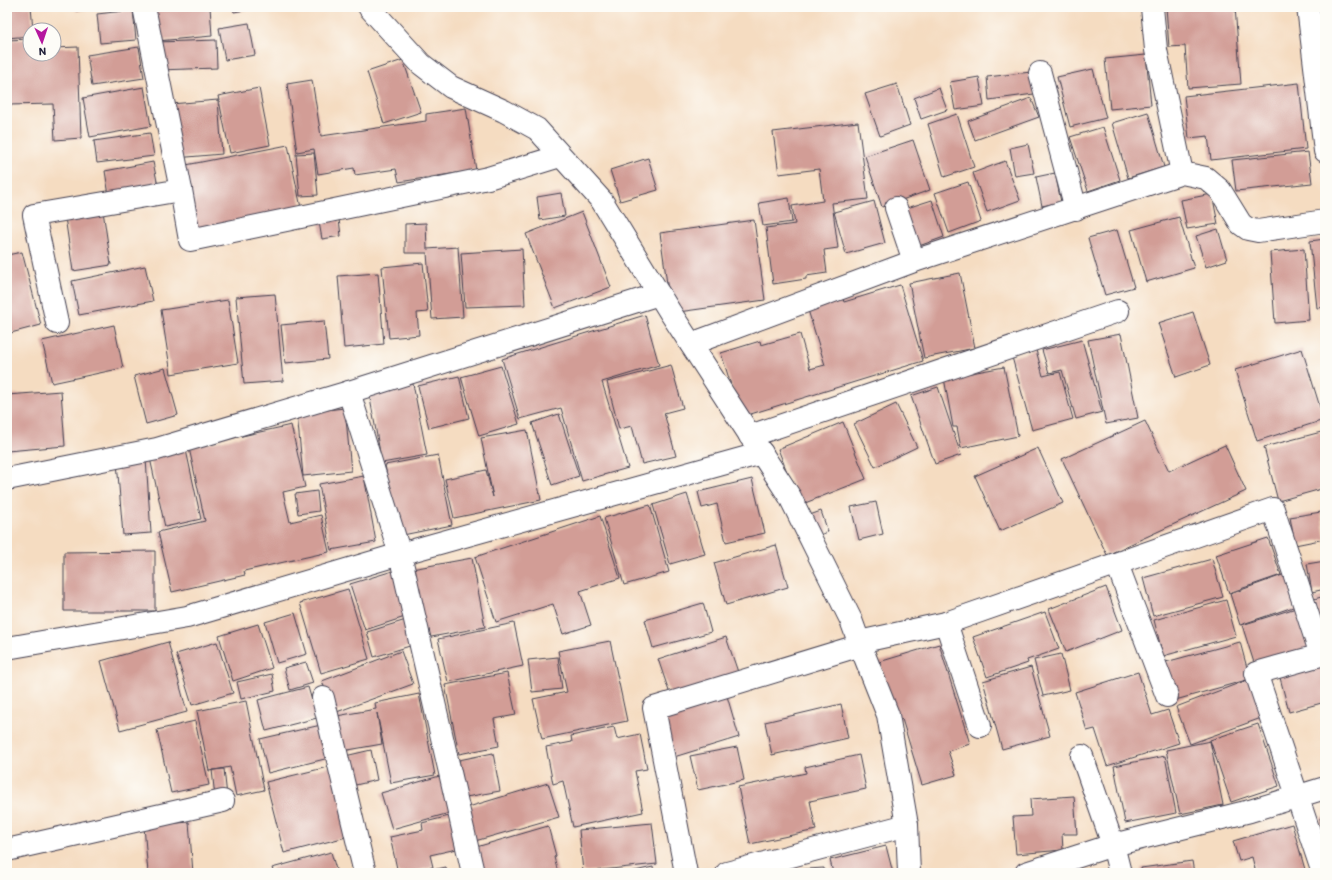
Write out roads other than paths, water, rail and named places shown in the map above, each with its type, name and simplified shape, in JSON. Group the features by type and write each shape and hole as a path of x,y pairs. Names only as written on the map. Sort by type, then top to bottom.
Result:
{"street":[{"path":"144,7 190,240 488,178 560,156"},
{"path":"370,7 421,64 451,87 504,111 536,129 602,201 659,294 790,497 851,620 888,715 907,825 909,873"},
{"path":"1152,7 1156,50 1182,173"},
{"path":"1308,7 1325,151"},
{"path":"1040,73 1076,208"},
{"path":"691,344 914,261 1182,173 1206,178 1220,190 1241,224 1248,229 1258,231 1325,221"},
{"path":"58,323 34,215 181,190"},
{"path":"896,208 914,261"},
{"path":"7,479 157,449 349,392 659,294"},
{"path":"7,648 187,617 400,554 756,445 1118,311"},
{"path":"349,392 400,554 473,873"},
{"path":"686,873 654,708 860,644 946,623 1273,509 1321,655 1256,674 1323,873"},
{"path":"1118,564 1167,696"},
{"path":"946,623 980,726"},
{"path":"323,698 365,873"},
{"path":"1082,756 1113,845 1120,873"},
{"path":"1026,873 1113,845 1250,811 1325,788"},
{"path":"7,850 223,801"},
{"path":"727,873 907,825"}]}
